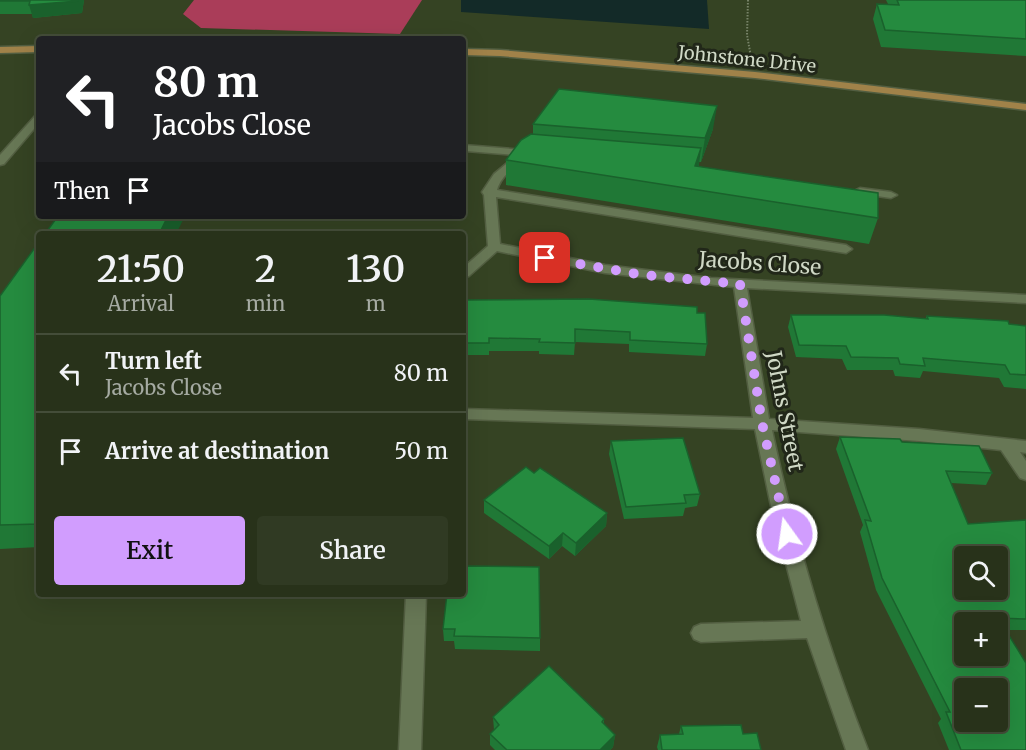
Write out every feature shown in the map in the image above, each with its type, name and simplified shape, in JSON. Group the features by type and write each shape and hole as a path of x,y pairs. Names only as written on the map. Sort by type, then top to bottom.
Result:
{"main road":[{"path":"0,50 36,49"},
{"name":"Johnstone Drive","path":"466,52 755,75 1026,107"}],"street":[{"path":"0,162 36,120"},
{"path":"466,148 534,153 502,169 488,192 494,247 466,271"},
{"path":"845,189 891,195"},
{"path":"488,192 846,249"},
{"name":"Jacobs Close","path":"494,247 643,275 740,284 1026,298"},
{"name":"Johns Street","path":"740,284 762,423 786,531 814,629 857,750"},
{"path":"466,414 762,423 919,435 1026,447"},
{"path":"1006,445 1026,474"},
{"path":"410,750 416,597"},
{"path":"701,633 814,629"}],"path":[{"path":"748,0 747,35 755,75"}],"shaded area":[{"path":"194,0 422,0 400,34 201,28 183,14"}],"water":[{"path":"461,0 707,0 709,29 461,12"}],"building":[{"path":"0,0 78,1 29,5 30,1"},
{"path":"897,0 1026,0 1026,39 885,30 877,4 899,5"},
{"path":"559,89 717,106 705,138 533,124"},
{"path":"531,134 701,148 695,166 878,193 878,218 506,160 521,140"},
{"path":"56,219 166,219 160,231 47,231"},
{"path":"36,246 36,524 0,525 0,296"},
{"path":"589,299 697,307 697,313 705,313 707,344 630,340 630,332 575,329 575,343 539,342 540,339 489,338 489,343 466,343 466,300"},
{"path":"791,315 884,315 928,319 927,316 1008,321 1009,324 1026,326 1026,375 1010,374 1005,365 923,358 925,366 900,364 898,358 851,357 846,346 799,345"},
{"path":"840,437 900,439 902,442 979,446 992,473 946,471 968,524 1026,520 1026,619 1008,618 1008,612 954,612 954,666 1008,666 1008,634 1026,663 1026,750 961,750 946,712 950,712 882,578 865,520 871,521"},
{"path":"683,438 700,494 684,495 686,503 626,507 611,441"},
{"path":"526,467 534,473 540,468 607,513 576,543 563,533 549,546 484,500"},
{"path":"466,566 539,567 540,638 454,636 455,629 443,629 447,597 466,597"},
{"path":"549,666 604,719 602,722 615,735 600,750 507,750 490,734 499,725 493,717"},
{"path":"741,725 743,734 757,733 761,750 662,750 660,735 683,734 681,726"}],"route":[{"path":"545,258 643,275 740,284 762,423 787,534"}]}
